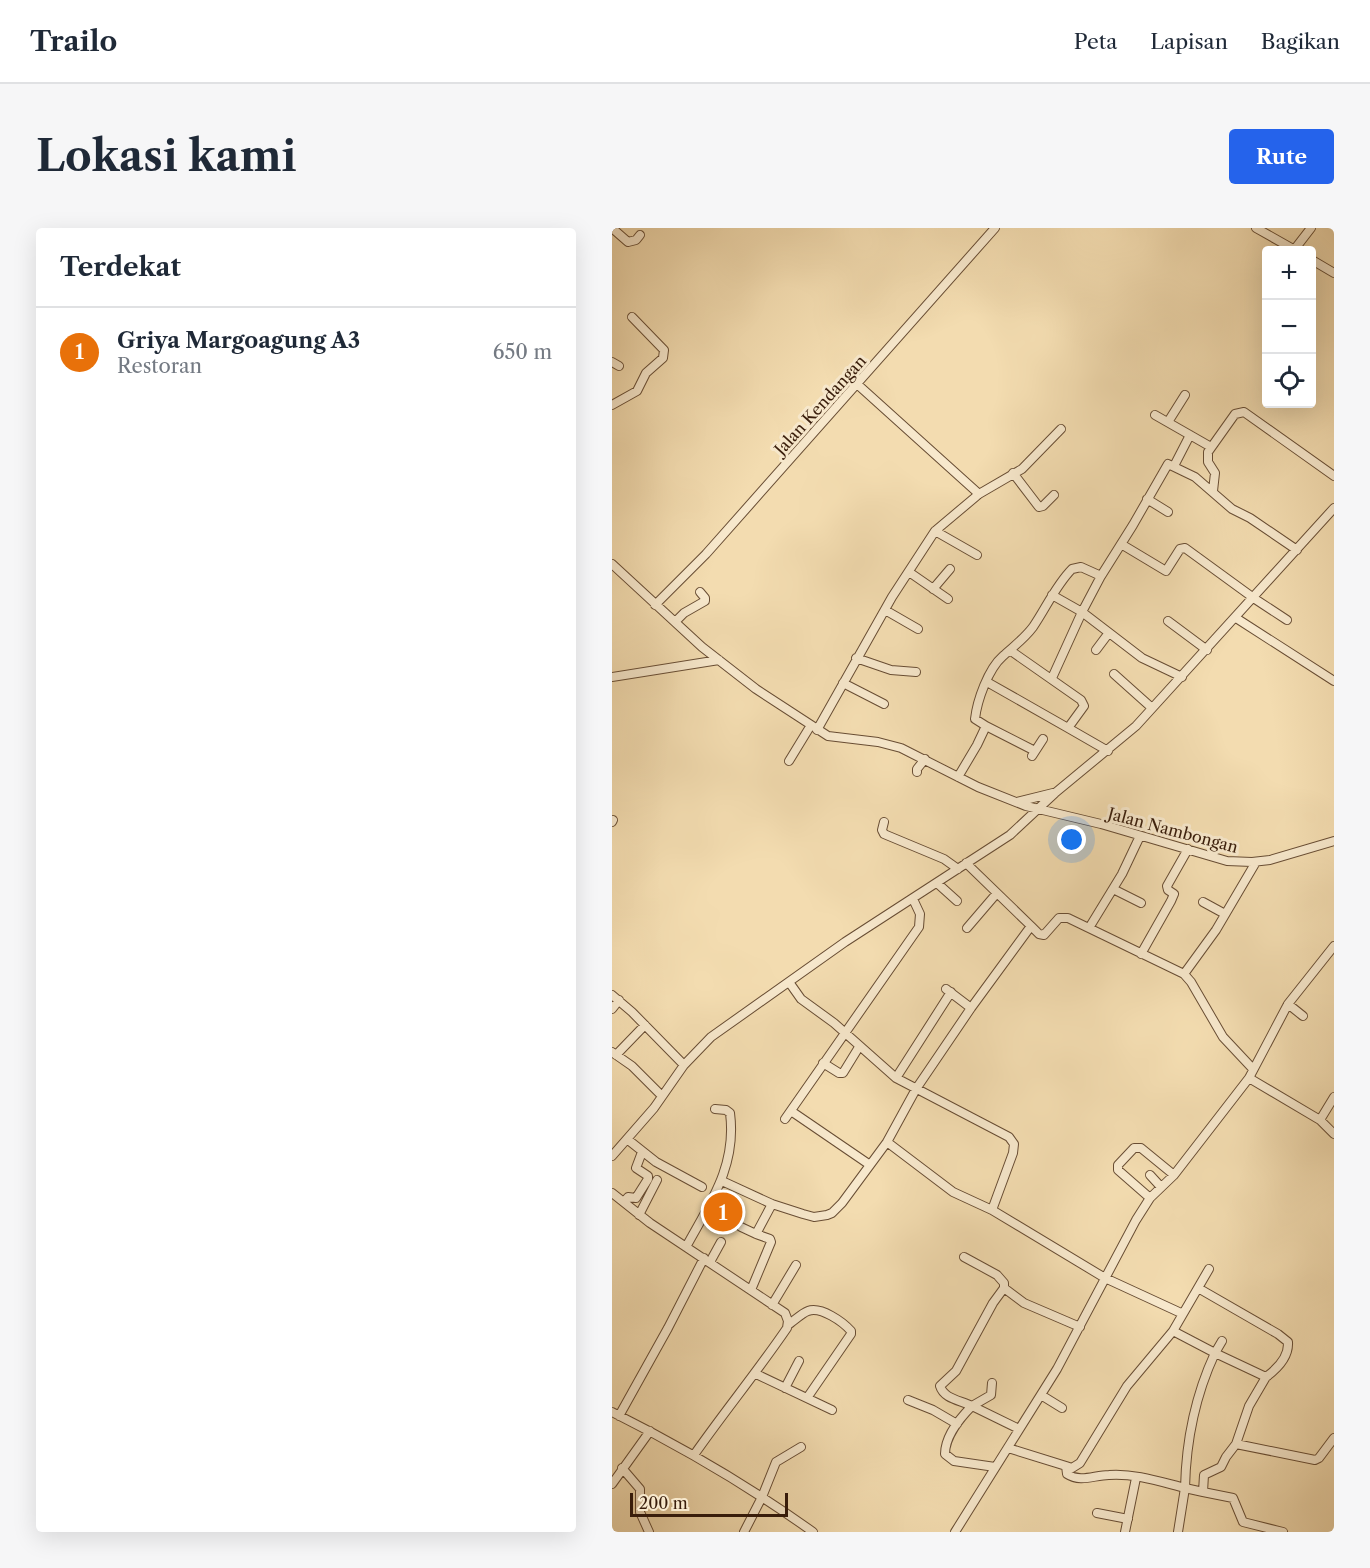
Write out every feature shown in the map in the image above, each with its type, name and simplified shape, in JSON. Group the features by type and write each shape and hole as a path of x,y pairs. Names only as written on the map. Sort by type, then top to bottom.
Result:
{"street":[{"path":"612,228 628,242 636,240 640,235"},
{"name":"Jalan Kendangan","path":"655,604 706,554 996,228"},
{"path":"1256,228 1287,246"},
{"path":"1297,246 1311,228"},
{"path":"1316,263 1334,273"},
{"path":"612,405 638,391 646,373 665,355 664,350 632,317"},
{"path":"857,384 979,494"},
{"path":"1168,422 1185,395"},
{"path":"1213,491 1215,473 1207,459 1211,447 1235,414 1244,412 1334,476"},
{"path":"1155,415 1211,447"},
{"path":"789,761 843,683 885,610 935,531 979,494 1022,469 1061,429"},
{"path":"1174,466 1190,435"},
{"path":"1052,678 1101,576 1168,464 1195,477 1232,509 1250,518 1297,550"},
{"path":"1013,473 1039,507 1043,507 1054,495"},
{"path":"1146,499 1168,512"},
{"path":"612,1156 662,1096 684,1065 711,1037 792,982 845,942 1010,835 1055,793 1108,751 1208,650 1252,596 1334,508"},
{"path":"935,531 977,555"},
{"path":"1121,544 1166,571 1180,549 1185,548 1287,620"},
{"name":"Jalan Nambongan","path":"612,564 675,622 756,689 814,728 838,739 888,744 1017,802 1227,861 1256,862 1283,858 1334,842"},
{"path":"1043,739 1034,753 975,718 980,693 999,661 1030,631 1070,571 1075,567 1088,569 1101,576"},
{"path":"933,589 950,569"},
{"path":"909,572 948,599"},
{"path":"675,622 684,613 705,602 700,592"},
{"path":"1052,595 1082,612 1142,658 1182,677"},
{"path":"885,610 918,629"},
{"path":"1236,618 1334,681"},
{"path":"1168,621 1208,650"},
{"path":"1096,650 1108,634"},
{"path":"1011,651 1052,678 1084,704 1068,728"},
{"path":"856,658 891,670 916,672"},
{"path":"612,677 719,660"},
{"path":"1114,674 1152,708"},
{"path":"987,682 1108,751"},
{"path":"843,683 884,704"},
{"path":"958,777 986,726"},
{"path":"917,772 925,759"},
{"path":"1017,802 1055,793"},
{"path":"884,822 882,830 884,834 944,859 958,869"},
{"path":"1089,928 1113,889 1140,836"},
{"path":"1141,954 1171,901 1174,894 1167,889 1167,886 1188,849"},
{"path":"1184,974 1225,914 1256,862"},
{"path":"966,863 1039,934 1044,935 1059,918 1065,917 1184,974 1227,1042 1253,1069"},
{"path":"937,883 957,901"},
{"path":"1113,889 1141,903"},
{"path":"967,928 997,893"},
{"path":"785,1119 919,927 920,914 913,900"},
{"path":"1203,902 1225,914"},
{"path":"722,1181 802,1214 814,1217 832,1213 887,1142 916,1089 1031,926"},
{"path":"955,1532 1041,1395 1150,1198 1174,1175 1249,1078 1288,1004 1334,946"},
{"path":"792,982 801,999 896,1078 1012,1140 1013,1153 992,1210"},
{"path":"896,1078 949,991 971,1008"},
{"path":"612,1009 615,998 684,1065"},
{"path":"1288,1004 1303,1016"},
{"path":"645,1025 614,1053 637,1071 662,1096"},
{"path":"823,1063 842,1073 859,1047"},
{"path":"1249,1078 1320,1120 1334,1134"},
{"path":"1320,1120 1334,1097"},
{"path":"686,1247 722,1181 730,1152 728,1111 715,1108"},
{"path":"791,1111 870,1165"},
{"path":"627,1139 663,1167 702,1187"},
{"path":"887,1142 953,1192 992,1210 1106,1278 1181,1314"},
{"path":"1150,1198 1118,1170 1118,1165 1134,1148 1141,1148 1174,1175"},
{"path":"624,1202 628,1197 636,1198 648,1179 648,1176 636,1168 642,1152"},
{"path":"1150,1175 1161,1187"},
{"path":"639,1215 657,1180"},
{"path":"612,1193 639,1215 785,1313 788,1325"},
{"path":"756,1234 772,1203"},
{"path":"741,1227 770,1239 771,1242 751,1290"},
{"path":"721,1242 707,1260 616,1414 694,1455 813,1532"},
{"path":"964,1257 997,1275 1004,1283 1004,1288 956,1371 940,1386 941,1390 946,1395 1019,1429"},
{"path":"772,1305 795,1265"},
{"path":"1008,1448 1066,1467 1072,1468 1080,1463 1127,1386 1173,1331 1209,1269"},
{"path":"1004,1288 1024,1304 1080,1327"},
{"path":"1197,1288 1288,1342 1288,1348 1282,1361 1266,1377 1249,1406 1236,1444 1226,1456 1221,1467 1204,1475 1203,1492"},
{"path":"694,1455 727,1408 756,1374 788,1325 808,1311 816,1311 826,1313 851,1331 851,1335 807,1398"},
{"path":"1173,1331 1266,1377"},
{"path":"1178,1532 1192,1420 1201,1385 1222,1341"},
{"path":"785,1388 799,1361"},
{"path":"756,1374 832,1410"},
{"path":"992,1383 991,1395 972,1406 957,1424 946,1444 945,1454 954,1461 995,1467"},
{"path":"1041,1395 1062,1408"},
{"path":"908,1400 933,1410 957,1424"},
{"path":"612,1484 650,1431"},
{"path":"1236,1444 1315,1460 1334,1438"},
{"path":"744,1532 762,1497 776,1462 801,1447"},
{"path":"1066,1467 1069,1475 1081,1479 1111,1474 1233,1498 1243,1522 1283,1532"},
{"path":"622,1468 640,1489 640,1512 649,1532"},
{"path":"1125,1532 1136,1478"},
{"path":"1097,1513 1128,1519"}],"place":[{"name":"Griya Margoagung A3","path":"723,1212"}]}
